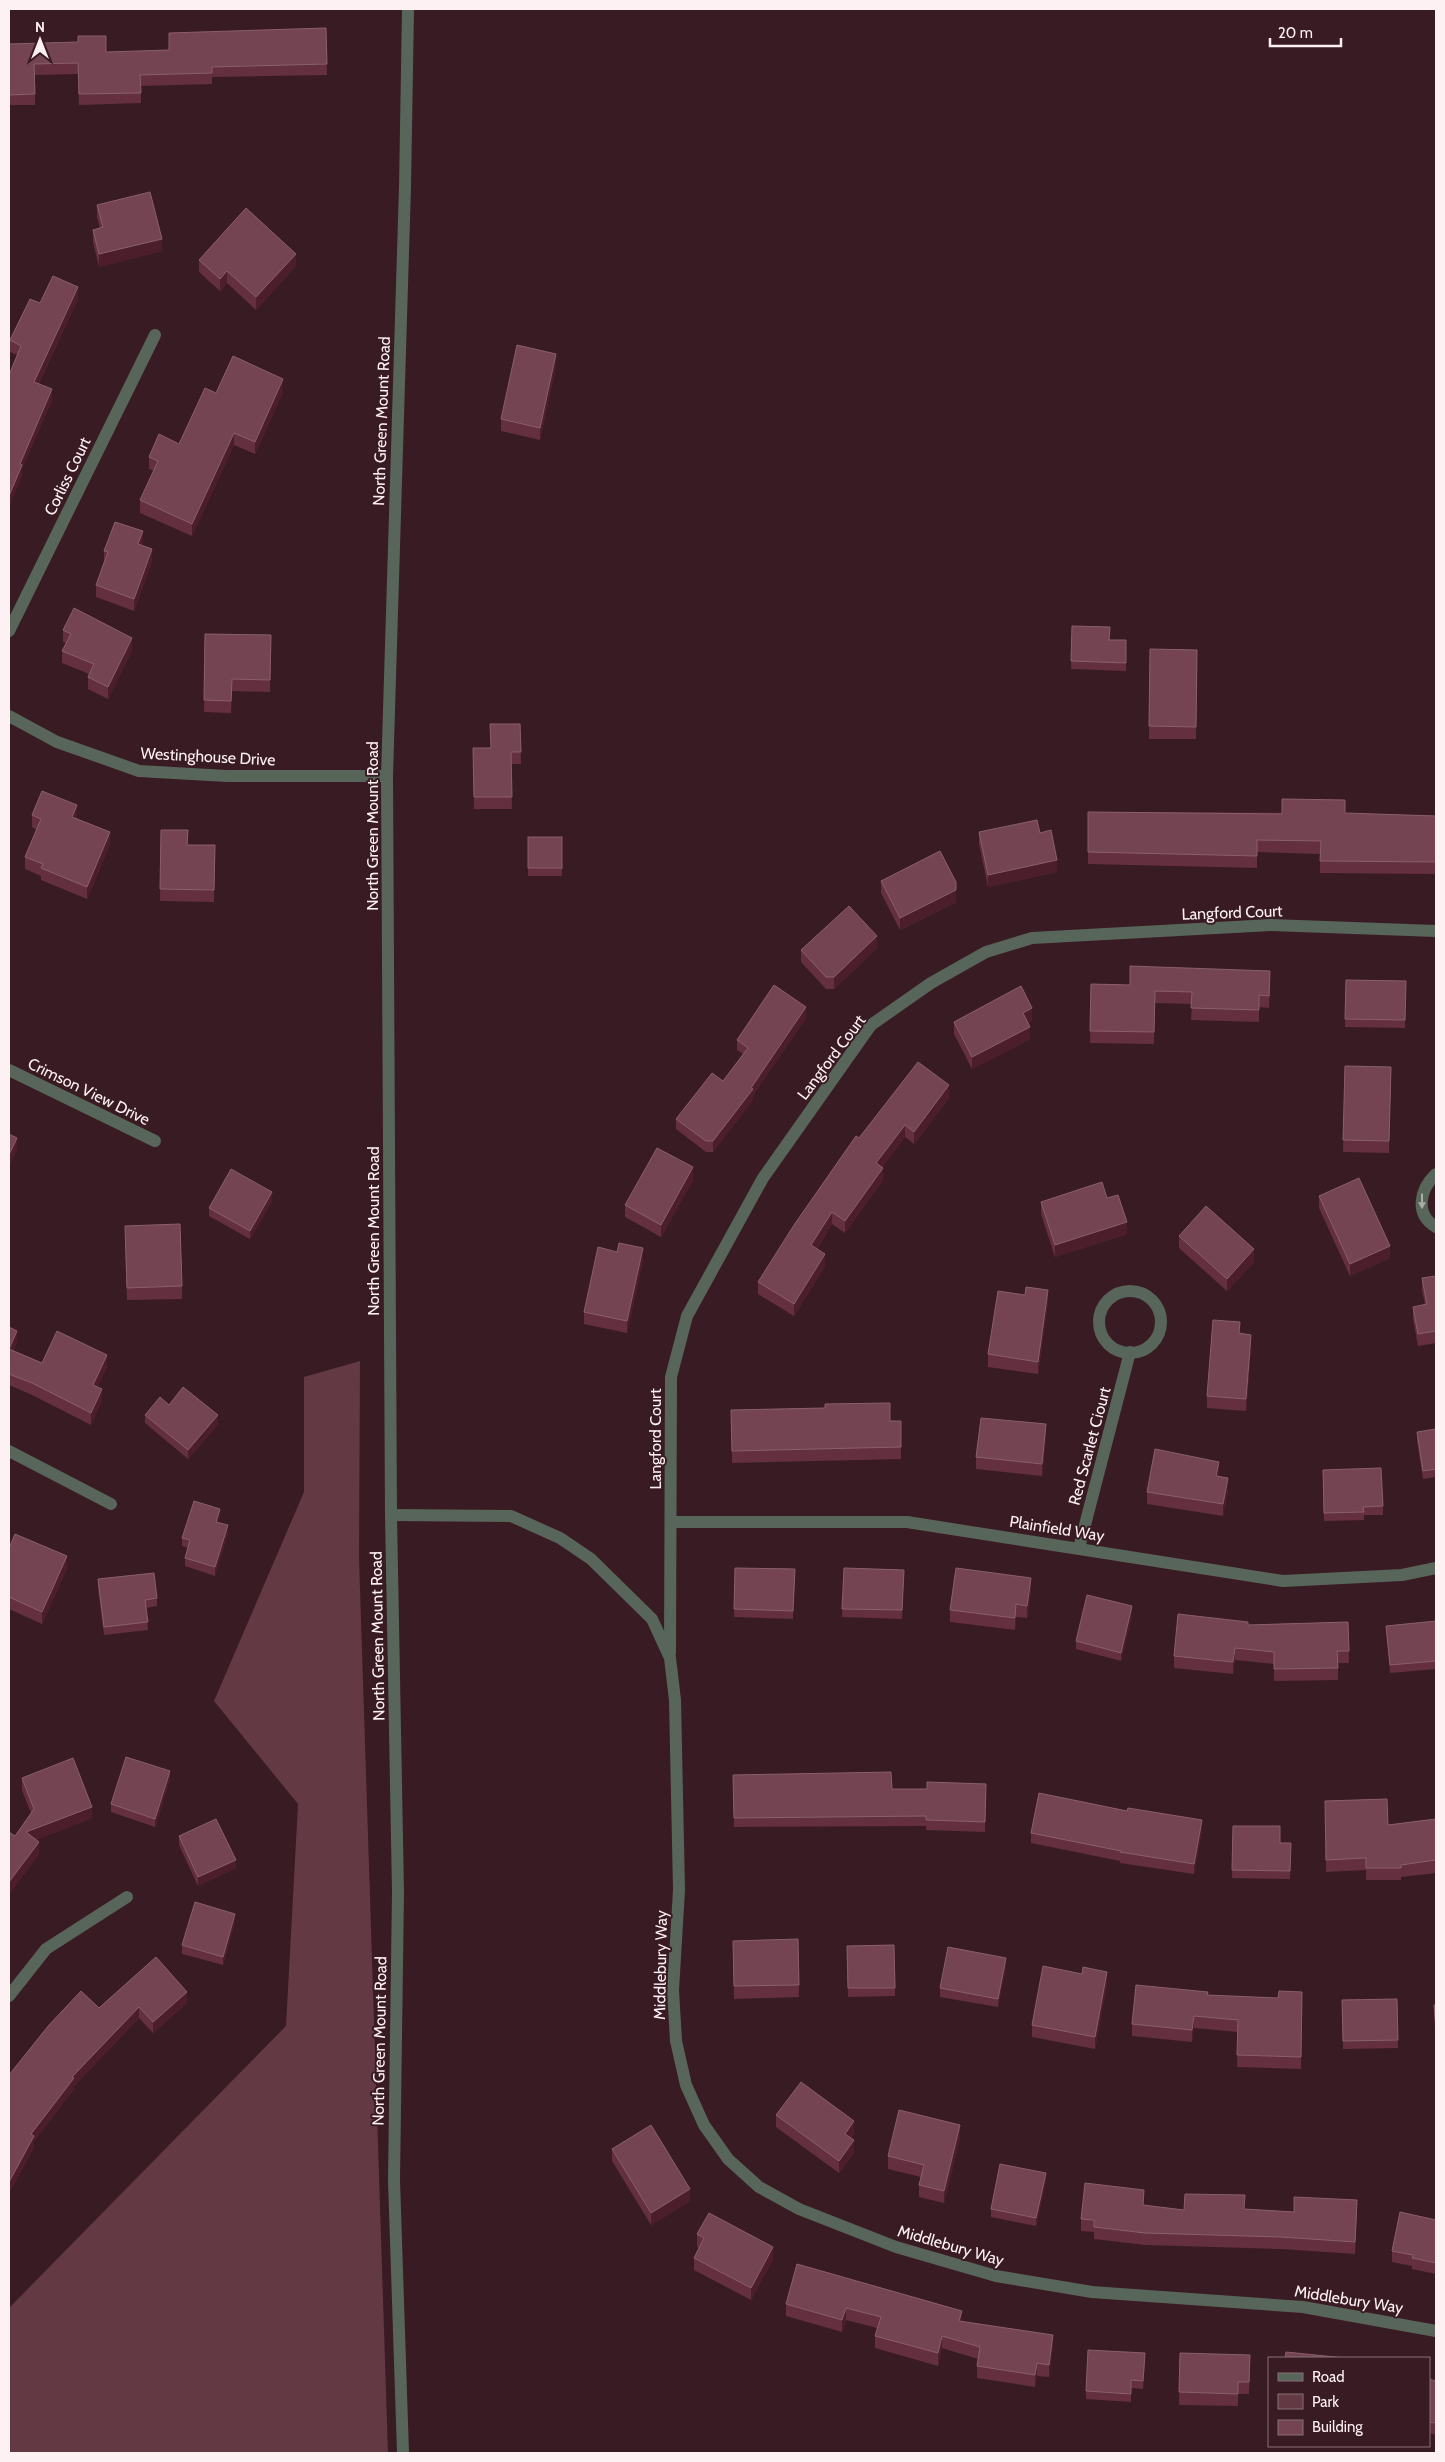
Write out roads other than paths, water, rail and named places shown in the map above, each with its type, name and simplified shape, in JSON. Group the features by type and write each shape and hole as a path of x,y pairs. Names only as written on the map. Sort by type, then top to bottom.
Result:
{"street":[{"name":"North Green Mount Road","path":"403,2453 394,2180 398,1892 392,1515 387,776 408,9"},
{"name":"Corliss Court","path":"9,631 155,335"},
{"name":"Westinghouse Drive","path":"9,716 57,742 139,771 228,776 387,776"},
{"name":"Langford Court","path":"670,1658 672,1377 687,1316 763,1178 871,1025 931,982 986,952 1032,938 1272,925 1436,931"},
{"name":"Crimson View Drive","path":"9,1070 155,1141"},
{"path":"1436,1174 1427,1182 1422,1194 1421,1205 1424,1214 1436,1227"},
{"path":"1130,1291 1139,1292 1152,1300 1159,1310 1160,1323 1159,1332 1149,1346 1130,1352 1117,1350 1110,1345 1102,1335 1099,1325 1100,1314 1105,1303 1114,1295 1130,1291"},
{"name":"Red Scarlet Ciourt","path":"1079,1548 1130,1352"},
{"path":"9,1451 111,1504"},
{"name":"Middlebury Way","path":"392,1515 511,1516 560,1538 592,1559 652,1618 670,1658 675,1700 678,1880 673,1990 676,2041 686,2085 704,2125 728,2159 759,2187 799,2209 896,2247 996,2276 1092,2292 1303,2307 1436,2331"},
{"name":"Plainfield Way","path":"670,1522 907,1522 1283,1581 1402,1575 1436,1568"},
{"path":"9,1996 46,1949 127,1897"}]}
